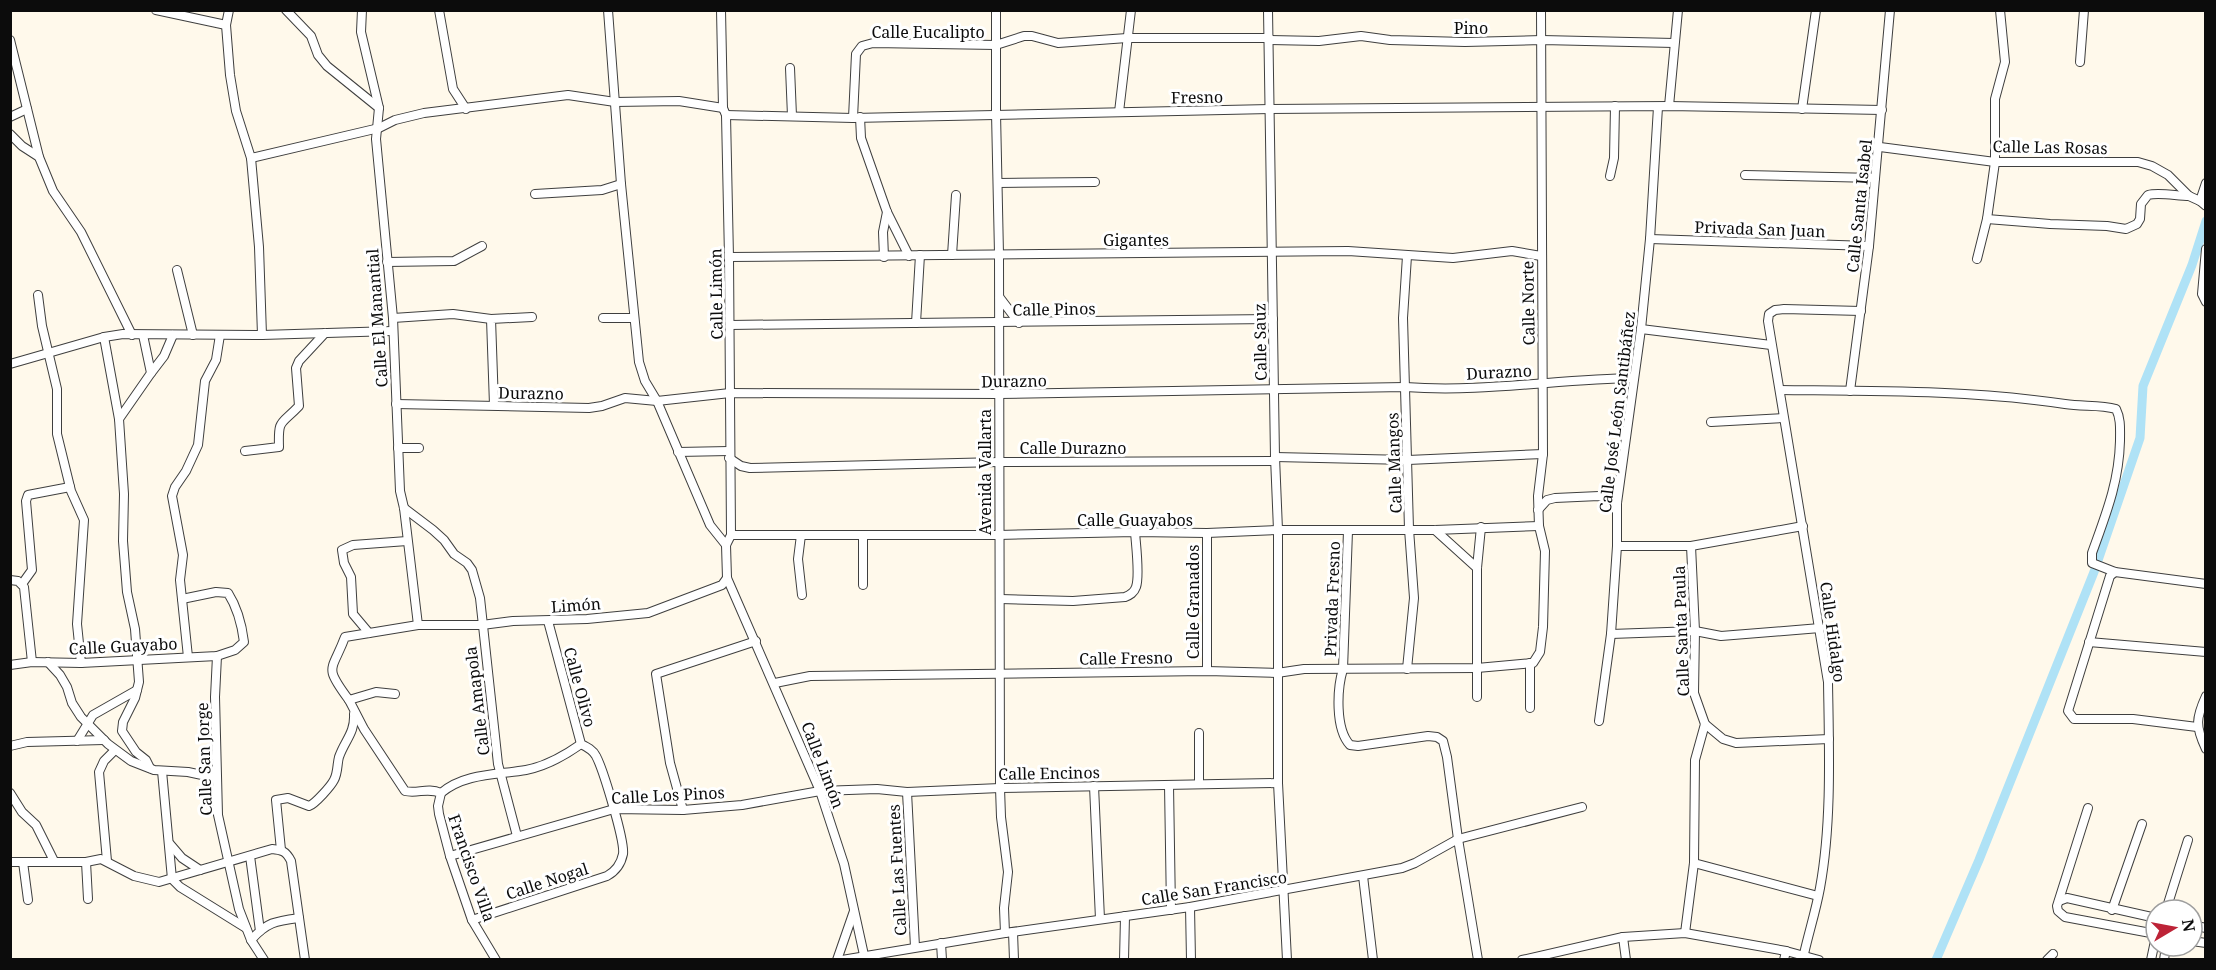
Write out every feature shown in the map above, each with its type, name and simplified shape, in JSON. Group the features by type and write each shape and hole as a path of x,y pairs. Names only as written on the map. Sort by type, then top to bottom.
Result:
{"street":[{"path":"156,10 226,26"},
{"path":"229,10 226,26 230,75 236,111 251,159 259,248 262,334"},
{"path":"286,10 310,36 318,55 327,66 379,108"},
{"name":"Calle El Manantial","path":"362,10 361,32 379,108 379,128 376,139 393,318 400,491 418,625"},
{"path":"439,10 453,89 466,109"},
{"path":"608,10 621,184 639,362 645,381 657,401 710,525 726,544"},
{"name":"Calle Limón","path":"722,10 729,257 731,535"},
{"name":"Avenida Vallarta","path":"996,10 1000,323 998,535 1001,673 1000,788 1008,872 1004,908 1014,960"},
{"path":"1119,112 1131,10"},
{"name":"Calle Sauz","path":"1268,10 1278,530 1278,783 1287,960"},
{"name":"Calle Norte","path":"1530,708 1532,663 1540,652 1543,627 1545,551 1538,510 1543,453 1541,10"},
{"path":"1678,10 1669,106 1882,110"},
{"path":"1802,109 1816,10"},
{"name":"Calle Santa Isabel","path":"1850,391 1880,147 1890,10"},
{"path":"1977,259 1987,219 1995,162 1995,99 2005,62 2000,10"},
{"path":"2080,62 2084,10"},
{"name":"Pino","path":"996,45 1024,36 1058,43 1127,38 1319,41 1361,36 1390,40 1465,42 1542,40 1674,43"},
{"path":"10,40 39,157 53,191 81,232 132,335"},
{"name":"Calle Eucalipto","path":"857,117 856,54 862,46 873,43 996,45"},
{"path":"790,68 792,116"},
{"name":"Fresno","path":"251,159 379,128 395,120 424,113 568,95 615,102 679,101 724,112 857,117 1270,109 1669,106"},
{"path":"1610,176 1614,158 1615,106"},
{"name":"Calle José León Santibáñez","path":"1599,721 1606,657 1611,634 1617,546 1617,502 1641,329 1650,238 1658,107"},
{"path":"10,117 27,110"},
{"path":"857,117 861,138 887,212 909,256"},
{"path":"10,134 22,146 39,157"},
{"name":"Calle Las Rosas","path":"1880,147 1995,162 2138,162 2152,166 2168,175 2189,196 2204,204"},
{"path":"1745,175 1875,178"},
{"path":"998,183 1095,182"},
{"path":"2204,204 2205,183"},
{"path":"535,194 602,190 621,184"},
{"path":"952,255 956,195"},
{"path":"1987,219 2107,226 2126,230 2137,224 2140,219 2141,204 2148,195 2189,196"},
{"path":"884,257 883,232 887,212"},
{"name":"Privada San Juan","path":"1650,238 1869,246"},
{"path":"387,262 454,261 482,246"},
{"path":"2205,249 2202,294 2205,302"},
{"name":"Gigantes","path":"729,257 1348,251 1453,258 1512,251 1541,256"},
{"path":"916,323 920,255"},
{"name":"Calle Mangos","path":"1407,256 1403,318 1409,529 1414,598 1407,669"},
{"path":"177,270 193,335"},
{"path":"38,295 42,326 57,388 57,434 70,487 84,520 77,624 81,663"},
{"path":"999,298 1019,323"},
{"name":"Calle Hidalgo","path":"1804,954 1818,896 1826,829 1828,682 1821,628 1768,321 1769,314 1775,310 1784,309 1861,311"},
{"path":"393,318 453,314 491,319 531,317"},
{"path":"603,318 634,318"},
{"path":"491,319 494,405"},
{"name":"Calle Pinos","path":"730,326 1273,319"},
{"path":"1641,329 1771,345"},
{"path":"10,364 104,337 392,332"},
{"path":"245,451 279,447 278,428 282,420 299,406 296,368 299,361 325,333"},
{"path":"143,335 151,373"},
{"path":"119,419 164,356 174,335"},
{"path":"188,657 180,575 183,555 172,496 198,445 206,381 216,360 220,335"},
{"path":"104,337 119,419 127,592 139,660 140,682 123,722 122,731 150,768"},
{"name":"Durazno","path":"396,404 589,408 625,398 657,401 730,393 999,394 1405,387 1437,389 1634,378"},
{"path":"1780,390 2016,397 2115,409 2120,422 2120,459 2115,490 2092,553 2092,563 2115,572 2205,584"},
{"path":"1711,422 1783,418"},
{"path":"398,448 418,448"},
{"path":"678,452 729,454"},
{"name":"Calle Durazno","path":"729,454 741,466 750,468 999,462 1408,460 1543,453"},
{"path":"730,478 750,468"},
{"path":"1540,482 1555,498"},
{"path":"32,662 22,584 32,570 26,501 28,495 32,493 70,487"},
{"path":"1538,510 1547,500 1555,498 1599,496 1608,497 1617,502"},
{"name":"Calle Amapola","path":"404,508 444,540 454,554 467,562 471,570 480,598 500,773 517,836"},
{"name":"Calle Guayabos","path":"731,535 1207,533 1278,530 1435,530 1539,526"},
{"name":"Calle Santa Paula","path":"1705,724 1694,693 1695,631 1691,546 1803,526"},
{"path":"1478,697 1477,568 1481,527"},
{"path":"1435,530 1477,568"},
{"name":"Privada Fresno","path":"1348,531 1343,669 1338,685 1343,733 1350,745 1358,746 1428,736 1437,737 1443,741 1448,757 1458,839"},
{"path":"1000,599 1073,601 1130,595 1137,583 1135,532"},
{"name":"Calle Granados","path":"1207,533 1207,671"},
{"path":"727,578 726,544 731,535"},
{"path":"801,535 798,559 802,595"},
{"path":"863,535 863,585"},
{"path":"407,541 353,545 342,550 344,563 351,577 353,614 369,633 418,625"},
{"path":"1617,546 1691,546"},
{"path":"2115,572 2110,576 2068,711 2074,719 2133,719 2197,727"},
{"name":"Calle Limón","path":"727,578 775,682 820,791 844,864 864,957"},
{"name":"Limón","path":"418,625 482,625 587,619 656,611 722,585 727,578"},
{"path":"10,580 22,584"},
{"name":"Calle Guayabo","path":"10,665 32,662 81,663 217,656 235,650 244,642 233,601 228,593 216,592 182,599"},
{"name":"Calle Olivo","path":"548,621 581,744 596,755 614,809 622,842 622,858"},
{"path":"1611,634 1695,631 1721,636 1821,628"},
{"name":"Francisco Villa","path":"369,633 345,637 332,662 331,670 336,683 349,700 364,729 405,791 410,793 429,789 441,793 439,814 450,856 472,920 495,959"},
{"path":"683,810 670,763 656,674 756,641"},
{"path":"2089,642 2205,652"},
{"name":"Calle San Jorge","path":"217,656 218,815 239,909 251,940 264,960"},
{"path":"48,662 60,675 72,703 87,723 131,762 162,771 188,772 216,778"},
{"name":"Calle Fresno","path":"775,682 810,676 1207,671 1277,673 1304,669 1477,668 1532,663"},
{"path":"77,741 87,723 103,708 121,701 137,690"},
{"path":"349,700 376,692 395,694"},
{"path":"2205,696 2198,714 2197,727 2205,748"},
{"path":"281,850 276,800 288,798 309,806 318,800 334,782 338,759 345,742 353,731 354,709"},
{"path":"1685,933 1694,863 1695,760 1705,724 1723,739 1736,743 1829,739"},
{"path":"1199,733 1199,784"},
{"path":"10,746 27,742 104,740"},
{"path":"441,793 461,780 543,765 558,759 581,744"},
{"path":"107,861 99,772 104,761 115,750"},
{"path":"162,771 172,879 180,887 246,928"},
{"name":"Calle Encinos","path":"820,791 877,789 907,792 1278,783"},
{"path":"1169,785 1171,910"},
{"path":"1094,786 1100,920"},
{"name":"Calle Los Pinos","path":"450,856 614,809 683,810 742,805 820,791"},
{"name":"Calle Las Fuentes","path":"907,792 915,947"},
{"path":"10,793 22,812 36,825 54,861"},
{"name":"Calle San Francisco","path":"842,960 941,943 1190,907 1363,876 1415,863 1458,839 1582,807"},
{"path":"2088,808 2057,906 2058,912 2065,917 2144,933"},
{"path":"2112,910 2142,824"},
{"path":"1458,839 1478,960"},
{"path":"2170,898 2188,840"},
{"path":"170,844 182,858 200,870"},
{"path":"10,862 86,862 101,859 134,876 154,882 172,879 272,849 281,850 287,853 291,861 305,960"},
{"path":"250,856 260,931"},
{"name":"Calle Nogal","path":"472,920 607,876 614,872 622,858"},
{"path":"23,862 28,900"},
{"path":"86,862 88,899"},
{"path":"1694,863 1818,896"},
{"path":"1363,876 1373,960"},
{"path":"2059,901 2067,898 2144,916"},
{"path":"1190,907 1191,960"},
{"path":"837,960 854,910"},
{"path":"1124,960 1125,916"},
{"path":"251,940 275,921 299,918"},
{"path":"1522,960 1623,937 1685,933 1804,954 1819,960"},
{"path":"1623,937 1626,960"},
{"path":"941,943 942,960"},
{"path":"1784,960 1786,951"},
{"path":"495,959 501,960"}],"waterway":[{"path":"1936,960 1979,860 2094,572 2140,438 2143,386 2192,265 2206,221"}]}
